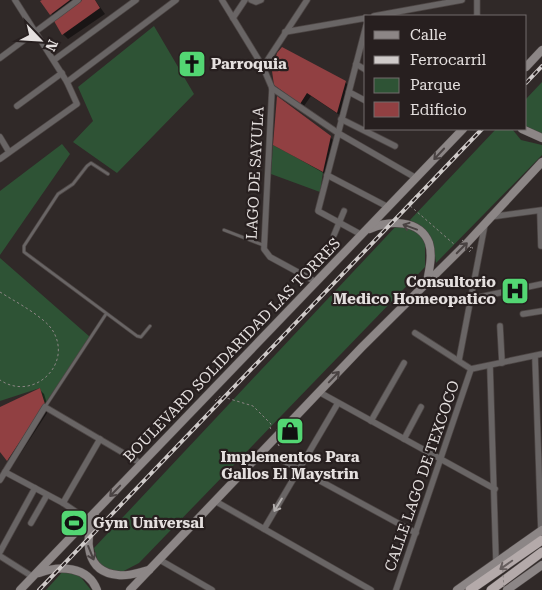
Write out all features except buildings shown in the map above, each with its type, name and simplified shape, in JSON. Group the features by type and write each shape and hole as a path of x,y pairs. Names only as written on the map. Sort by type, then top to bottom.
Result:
{"highway":[{"path":"470,590 542,534"},
{"path":"491,590 542,552"}],"main road":[{"path":"527,66 542,50"},
{"name":"BOULEVARD SOLIDARIDAD LAS TORRES","path":"20,590 462,130"},
{"path":"524,130 542,138"},
{"path":"130,590 542,162"},
{"path":"365,232 383,224 394,223 414,227 423,234 429,243 430,254 427,282"},
{"path":"100,507 90,528 88,538 88,548 95,562 102,569 116,575 150,570"},
{"path":"457,590 499,558 542,534"},
{"path":"505,590 542,565"},
{"path":"35,575 54,568 72,570 88,577 97,590"}],"street":[{"path":"0,159 77,104 62,73 15,0"},
{"path":"0,58 78,0"},
{"path":"54,60 136,0"},
{"path":"67,82 176,0"},
{"name":"LAGO DE SAYULA","path":"222,0 263,66 272,88 264,251 270,257 316,282"},
{"path":"233,18 245,0"},
{"path":"252,0 257,2 261,0"},
{"path":"263,66 307,0"},
{"path":"380,15 462,0"},
{"path":"477,0 477,15"},
{"path":"285,32 364,18"},
{"path":"364,44 356,64 318,211 339,223 365,232"},
{"path":"356,64 364,69"},
{"path":"17,106 62,73"},
{"path":"272,88 338,133 416,178"},
{"path":"349,92 364,100"},
{"path":"342,120 395,146"},
{"path":"0,137 9,152"},
{"path":"327,175 388,207"},
{"path":"334,235 344,210"},
{"path":"487,220 541,210 541,246"},
{"name":"CALLE LAGO DE TEXCOCO","path":"459,360 487,220"},
{"path":"470,299 542,284"},
{"path":"523,314 542,310"},
{"path":"500,326 502,363"},
{"path":"415,333 471,369 542,354"},
{"path":"534,356 542,534"},
{"path":"371,421 404,363"},
{"path":"490,366 499,558"},
{"name":"CALLE LAGO DE TEXCOCO","path":"396,590 442,460 471,369"},
{"path":"319,392 495,489"},
{"path":"264,528 338,403"},
{"path":"0,480 45,407 142,464"},
{"path":"404,439 421,407"},
{"path":"63,503 100,439"},
{"path":"278,458 416,532"},
{"path":"5,472 63,503 88,520"},
{"path":"0,552 35,488"},
{"path":"31,523 47,495"},
{"path":"215,501 371,590"},
{"path":"0,556 35,575"},
{"path":"160,560 212,590"},
{"path":"356,590 359,584"}],"lane":[{"path":"108,174 95,164 86,166 73,184 58,194 24,246 24,252 106,314 142,337 150,326"},
{"path":"224,230 263,245"},
{"path":"45,407 106,314"}],"path":[{"path":"416,195 408,204 456,246 458,244"},
{"path":"462,240 472,248"},
{"path":"0,292 49,326 56,338 58,352 53,368 38,383 16,387 0,380"},
{"path":"216,401 220,396 253,406 271,424 271,429 276,429 286,439 280,446"},
{"path":"499,558 505,590"}],"green space":[{"path":"154,26 194,94 117,173 73,142 93,121 78,87"},
{"path":"542,82 542,134 527,128 527,98"},
{"path":"495,130 513,130 521,140 542,145 542,155 436,263 433,242 410,220"},
{"path":"62,144 70,154 0,255 0,191"},
{"path":"273,145 323,172 320,192 271,174"},
{"path":"398,224 413,229 425,240 425,267 139,563 116,575 99,566 94,548"},
{"path":"0,258 90,337 45,404 40,388 0,401"},
{"path":"65,569 79,575 91,590 46,590"}],"railway":[{"path":"527,82 542,66"},
{"path":"39,590 481,130"}],"place":[{"name":"Parroquia","path":"192,64"},
{"name":"Consultorio Medico Homeopatico","path":"515,291"},
{"name":"Implementos Para Gallos El Maystrin","path":"290,431"},
{"name":"Gym Universal","path":"74,523"}]}
